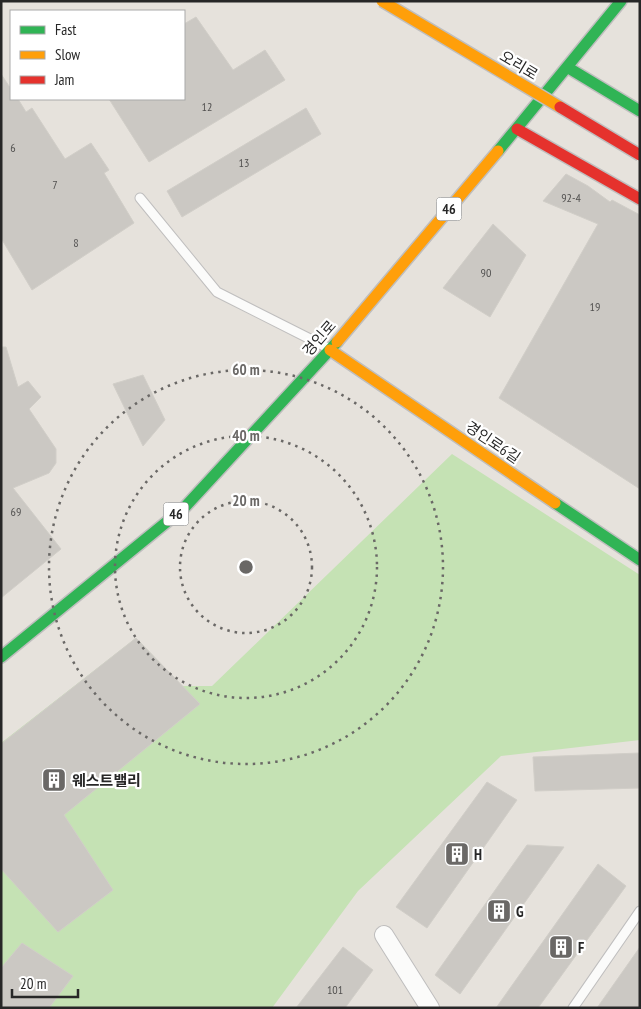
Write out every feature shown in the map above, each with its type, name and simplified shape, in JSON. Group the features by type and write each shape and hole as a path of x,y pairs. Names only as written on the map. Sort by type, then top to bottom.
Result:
{"main road":[{"name":"오리로","path":"382,1 640,155"},
{"name":"경인로","path":"1,656 185,508 330,350 517,129 621,1"},
{"path":"567,67 640,111"},
{"path":"517,129 640,199"},
{"name":"경인로6길","path":"330,350 640,560"}],"street":[{"path":"384,935 430,1008"}],"lane":[{"path":"140,198 217,292 330,350"},
{"path":"573,1008 640,911"}],"green space":[{"path":"452,454 640,575 640,740 501,756 358,891 272,1008 1,1008 1,743 136,638 182,686 212,686"}],"building":[{"path":"196,17 233,70 265,50 285,80 149,162 110,100 185,100 185,23"},
{"path":"1,74 10,88 10,100 19,100 26,112 32,108 65,159 91,143 109,170 104,173 134,223 32,290 1,238"},
{"path":"306,108 321,134 182,217 167,191"},
{"path":"566,174 588,186 610,202 612,200 640,215 640,489 499,398 598,224 543,201"},
{"path":"493,224 526,255 490,317 443,288"},
{"path":"1,347 6,347 18,387 28,381 41,397 29,409 56,449 56,463 49,473 13,488 61,549 1,598"},
{"path":"143,375 165,420 143,446 113,384"},
{"name":"웨스트밸리","path":"136,638 200,704 64,815 113,890 58,932 1,869 1,744"},
{"path":"640,753 640,788 535,791 533,757"},
{"name":"H","path":"487,782 517,800 427,928 396,907"},
{"name":"G","path":"527,845 564,847 460,994 435,975"},
{"name":"F","path":"598,864 626,886 538,1008 496,1008"},
{"path":"22,943 73,976 49,1008 1,1008 1,968"},
{"path":"343,947 373,970 345,1008 296,1008"},
{"path":"640,947 640,1008 597,1008"}],"traffic: fast":[{"path":"498,151 621,1"},
{"path":"567,67 640,111"},
{"path":"1,657 185,507 337,342"},
{"path":"555,503 640,560"}],"traffic: slow":[{"path":"382,1 560,107"},
{"path":"337,342 498,151"},
{"path":"330,350 555,503"}],"traffic: jam":[{"path":"560,107 640,155"},
{"path":"517,129 640,199"}],"place":[{"name":"웨스트밸리","path":"54,780"},
{"name":"H","path":"457,854"},
{"name":"G","path":"499,911"},
{"name":"F","path":"561,947"}]}
